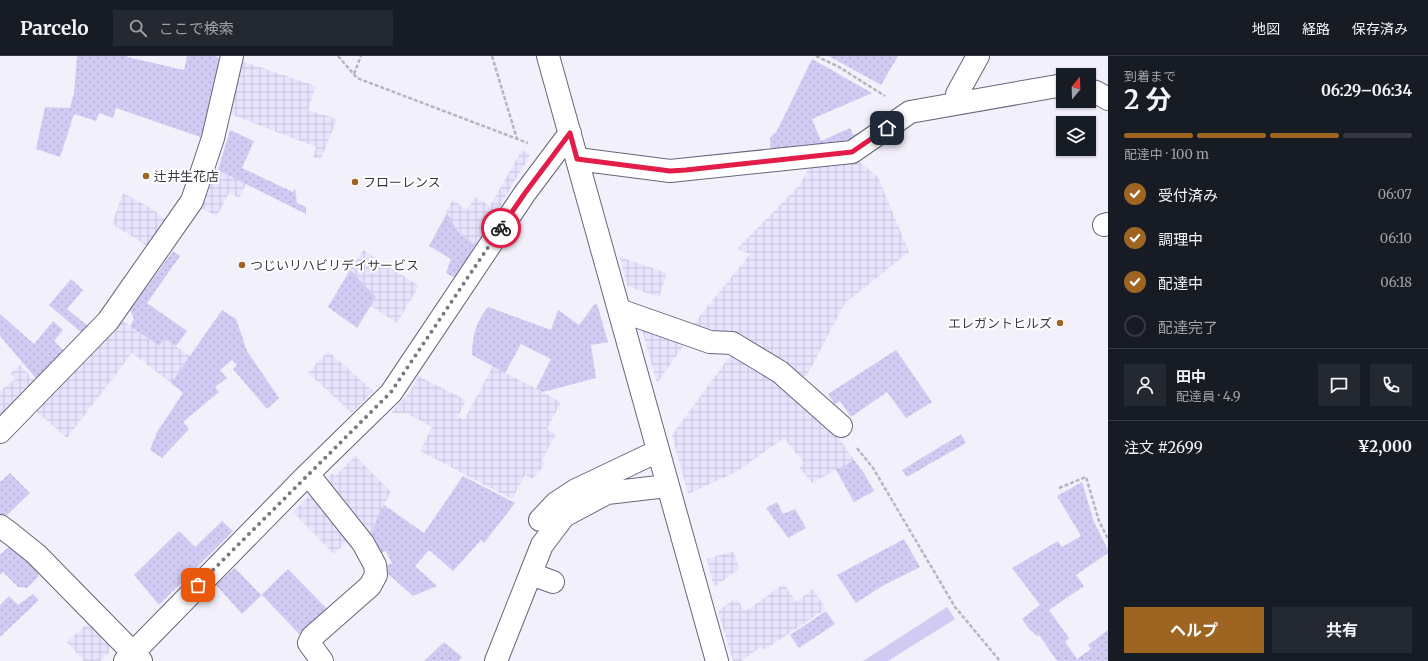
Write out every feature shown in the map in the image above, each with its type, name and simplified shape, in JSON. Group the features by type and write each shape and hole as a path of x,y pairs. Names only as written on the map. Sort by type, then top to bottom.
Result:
{"street":[{"path":"0,432 108,321 192,200 213,138 232,56"},
{"path":"548,56 717,661"},
{"path":"957,94 978,56"},
{"path":"577,159 670,171 852,152 910,112 1056,86"},
{"path":"1096,92 1108,99"},
{"path":"0,526 36,554 133,658 308,474 391,392 525,193 570,133"},
{"path":"619,310 710,342 732,343 780,372 841,426"},
{"path":"540,520 556,503 576,490 658,451"},
{"path":"308,474 363,543 375,566 376,575 370,586 312,637 309,643 322,661"},
{"path":"496,661 542,545 564,516 607,493 667,486"},
{"path":"531,574 553,582"}],"path":[{"path":"338,56 357,78 554,154"},
{"path":"354,74 361,56"},
{"path":"492,56 517,139"},
{"path":"816,56 839,67 910,112"},
{"path":"841,426 873,468 955,607 1000,661"},
{"path":"1059,488 1086,477 1099,521 1108,539"}],"shaded area":[{"path":"77,56 127,56 184,70 187,56 216,56 221,62 203,138 116,108 113,118 99,113 96,121 74,114 60,157 36,149 45,107 70,108 74,93"},
{"path":"829,56 898,56 881,85"},
{"path":"812,59 872,93 812,119 821,141 850,128 853,135 879,124 850,146 771,154 770,138 777,131"},
{"path":"239,60 316,86 308,110 337,119 321,159 313,157 316,147 227,113"},
{"path":"230,130 254,141 242,168 293,192 295,189 297,203 306,207 306,214 218,170"},
{"path":"522,150 530,155 477,246 459,233 446,211 453,200 467,210 475,197 490,206"},
{"path":"856,159 878,177 909,252 845,303 806,377 778,362 692,326 750,254 737,249 798,187 811,165"},
{"path":"218,170 246,184 239,198 229,193 217,216 199,207"},
{"path":"123,193 153,209 170,224 150,248 112,224"},
{"path":"447,213 459,233 477,246 457,279 446,273 451,259 429,246"},
{"path":"363,250 419,286 397,323 371,306 376,297 350,270"},
{"path":"173,251 180,256 147,303 187,331 176,346 164,338 159,346 130,326 134,319 130,310"},
{"path":"620,257 667,273 659,297 627,286"},
{"path":"350,270 376,297 357,328 328,307"},
{"path":"71,279 83,290 67,309 89,327 83,334 49,305"},
{"path":"597,304 608,342 591,345 596,378 543,392 536,389 551,359 521,344 505,373 472,355 473,341 477,324 488,307 551,330 558,310 579,325 594,305"},
{"path":"222,310 236,319 247,351 279,398 267,409 233,369 237,365 232,360 220,370 227,378 215,387 219,392 183,422 189,429 162,458 150,450 157,432 183,393 171,383"},
{"path":"0,314 34,344 53,321 63,330 54,341 65,352 38,381 0,336"},
{"path":"120,319 158,346 164,338 190,356 171,383 132,353 67,438 36,411 109,334"},
{"path":"642,330 684,345 657,383"},
{"path":"896,350 932,402 906,418 887,392 851,417 840,401 835,404 828,394"},
{"path":"328,351 373,391 352,413 308,373"},
{"path":"733,352 794,390 835,432 854,460 812,483 799,467 804,463 784,438 736,472 688,494 672,435"},
{"path":"20,365 36,382 0,420 0,391 15,379 11,373"},
{"path":"493,366 561,402 547,429 556,434 542,460 546,464 532,479 525,475 512,499 420,451 432,427 406,413 391,413 410,392 418,376 466,400 458,417 464,420"},
{"path":"961,434 966,443 907,477 902,470"},
{"path":"355,456 391,492 377,518 370,539 324,481 333,473 335,476"},
{"path":"854,460 864,473 874,491 854,502 836,470"},
{"path":"10,473 30,493 5,517 0,514 0,482"},
{"path":"463,476 515,503 484,543 481,540 453,571 429,550 415,566 437,586 413,596 387,573 384,567 392,563 386,551 377,555 370,539 377,518 384,505 424,533"},
{"path":"1082,482 1094,522 1108,550 1108,553 1076,575 1084,586 1049,610 1069,638 1065,642 1077,659 1091,649 1088,645 1108,630 1108,661 1057,661 1039,635 1037,636 1029,629 1022,619 1040,605 1012,568 1058,541 1062,547 1081,536 1057,496"},
{"path":"310,495 351,538 334,554 293,512"},
{"path":"777,502 783,514 795,509 806,528 788,538 766,508"},
{"path":"222,521 233,531 159,605 134,575 179,531 195,547"},
{"path":"904,539 920,567 884,585 856,603 837,575"},
{"path":"12,544 37,563 38,577 27,588 18,587 3,572 0,575 0,555"},
{"path":"734,551 739,569 714,587 707,559"},
{"path":"235,568 261,595 288,569 330,612 303,638 262,595 242,614 216,585"},
{"path":"784,584 796,602 813,589 826,609 764,650 761,647 741,661 733,661 718,611 736,598 744,609 747,610"},
{"path":"33,594 39,600 0,637 0,605 9,596 18,605"},
{"path":"947,607 955,619 888,661 863,661"},
{"path":"826,611 835,624 799,648 790,635"},
{"path":"89,622 109,643 109,653 100,661 84,661 67,642"},
{"path":"444,642 462,657 459,661 424,661"}],"way so far":[{"path":"198,585 391,392 501,228"}],"place":[{"name":"辻井生花店","path":"146,176"},
{"name":"フローレンス","path":"355,182"},
{"name":"つじいリハビリデイサービス","path":"242,265"},
{"name":"エレガントヒルズ","path":"1060,323"}],"route":[{"path":"501,228 570,133 577,159 670,171 852,152 887,128"}]}
